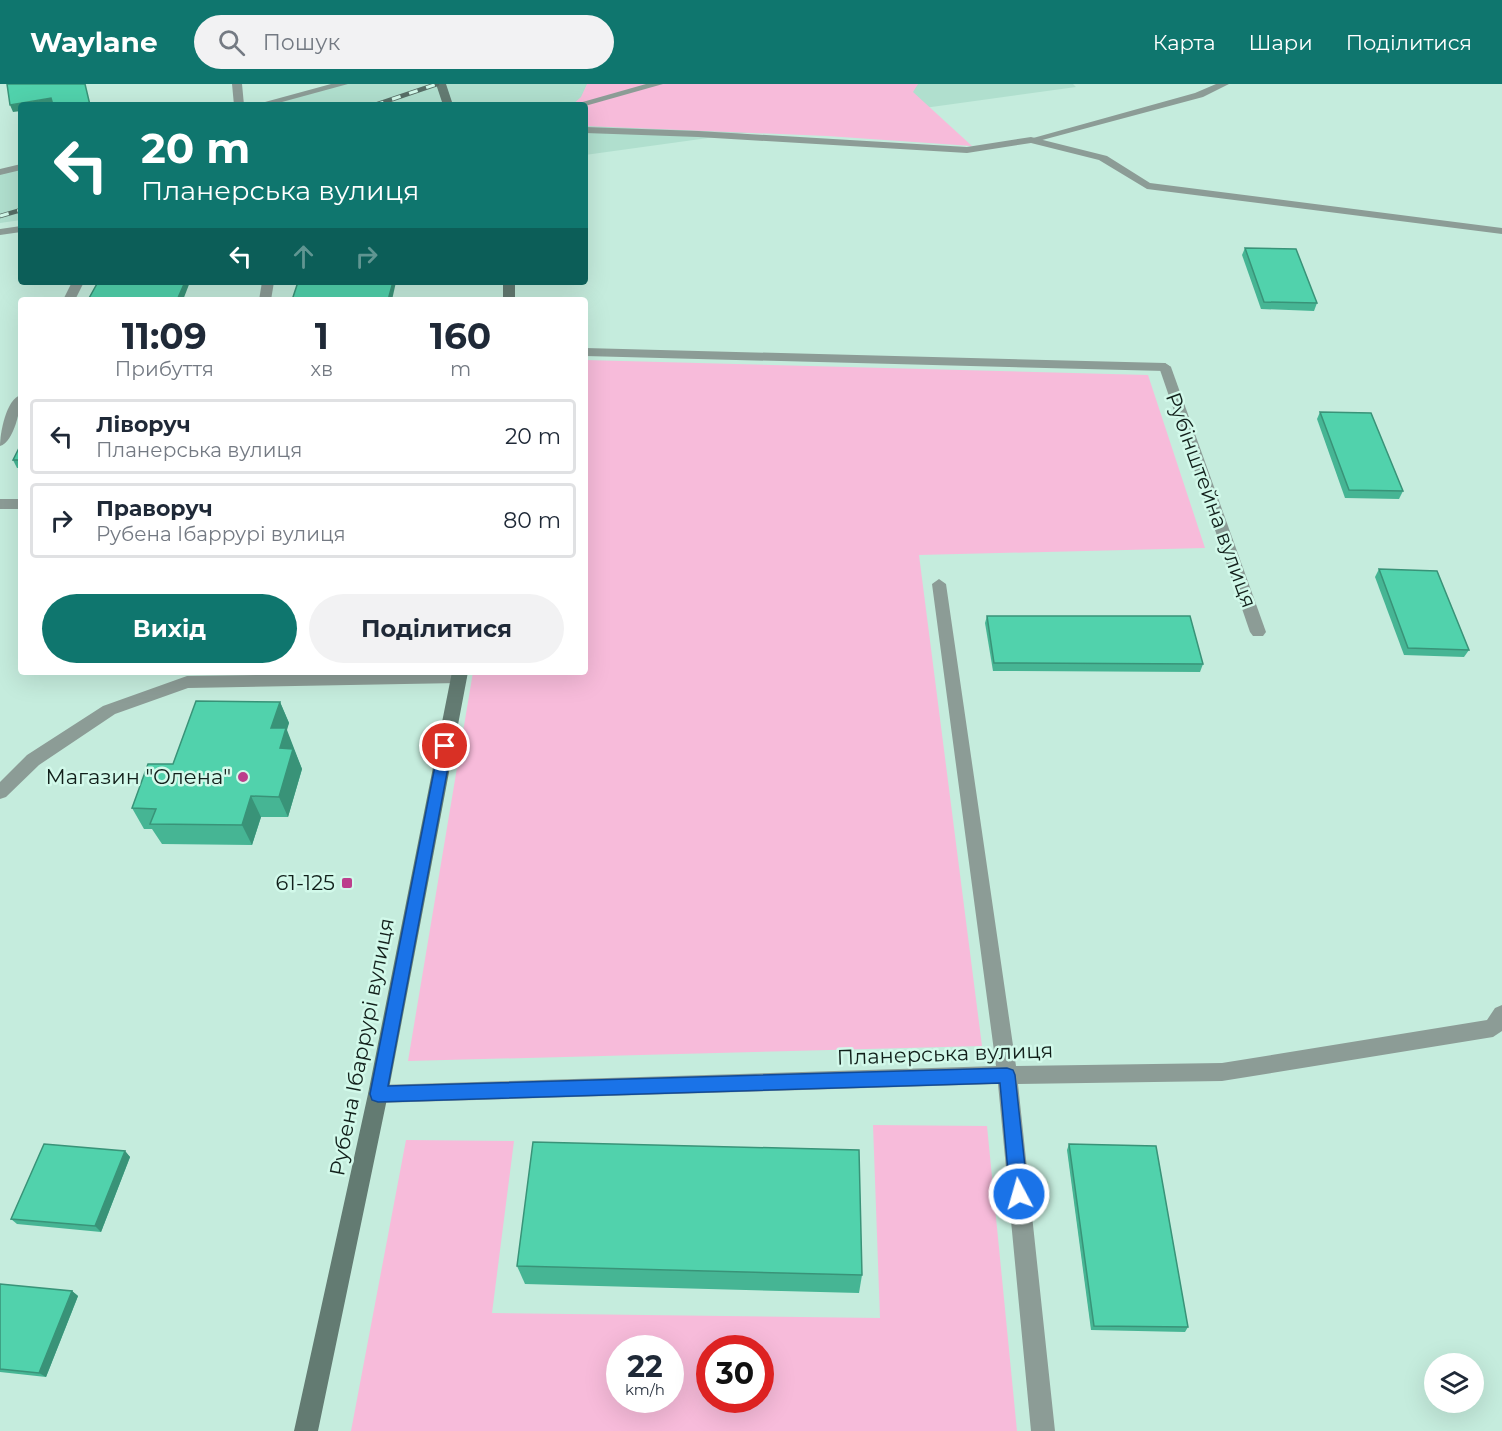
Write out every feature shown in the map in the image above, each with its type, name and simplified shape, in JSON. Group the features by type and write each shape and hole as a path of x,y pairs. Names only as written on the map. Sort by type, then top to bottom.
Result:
{"main road":[{"path":"441,84 447,102"},
{"name":"Рубена Ібаррурі вулиця","path":"306,1431 378,1094 459,675"}],"street":[{"path":"237,84 239,102"},
{"path":"271,102 343,84"},
{"path":"588,102 658,84"},
{"path":"588,130 699,134 967,150 1031,140 1199,95 1224,84"},
{"path":"1031,140 1103,158 1147,186 1502,231"},
{"path":"0,172 18,168"},
{"path":"0,232 18,229"},
{"name":"Рубінштейна вулиця","path":"588,352 1165,368 1258,632"},
{"path":"0,442 18,405"},
{"path":"0,504 18,504"},
{"path":"939,584 1007,1075 1043,1431"},
{"path":"0,792 33,760 109,710 187,682 389,675"},
{"name":"Планерська вулиця","path":"378,1094 1007,1075 1222,1072 1493,1028 1502,1014"}],"shaded area":[{"path":"343,84 1073,84 1076,87 588,155 588,102 271,102"},
{"path":"587,84 918,84 913,92 972,146 827,136 588,126 588,102 575,102 581,97"},
{"path":"18,168 18,220 0,223 0,172"},
{"path":"588,360 1148,375 1205,548 919,555 982,1046 408,1061 472,675 588,675"},
{"path":"873,1125 987,1126 1017,1431 351,1431 406,1140 514,1141 492,1313 880,1318"}],"building":[{"path":"7,84 85,84 89,102 52,102 51,98 10,105"},
{"path":"1245,248 1296,249 1317,303 1264,302"},
{"path":"96,285 184,285 178,297 90,297"},
{"path":"297,285 392,285 389,297 293,297"},
{"path":"1320,412 1371,413 1403,491 1349,490"},
{"path":"18,450 18,460 13,460"},
{"path":"1379,569 1437,571 1469,650 1408,648"},
{"path":"987,616 1190,616 1203,664 994,663"},
{"name":"Магазин \"Олена\"","path":"196,701 280,702 271,728 286,728 280,748 293,749 279,797 251,796 242,825 150,824 156,809 132,808 148,764 173,764"},
{"path":"533,1142 859,1150 862,1275 517,1266"},
{"path":"44,1144 125,1151 95,1226 11,1219"},
{"path":"1069,1144 1156,1146 1188,1327 1094,1326"},
{"path":"0,1284 72,1291 39,1373 0,1369"}],"railway":[{"path":"384,102 437,84"},
{"path":"0,216 18,211"}],"place":[{"name":"Магазин \"Олена\"","path":"243,777"},
{"name":"61-125","path":"347,883"}],"route":[{"path":"445,746 378,1094 1007,1075 1019,1194"}]}
